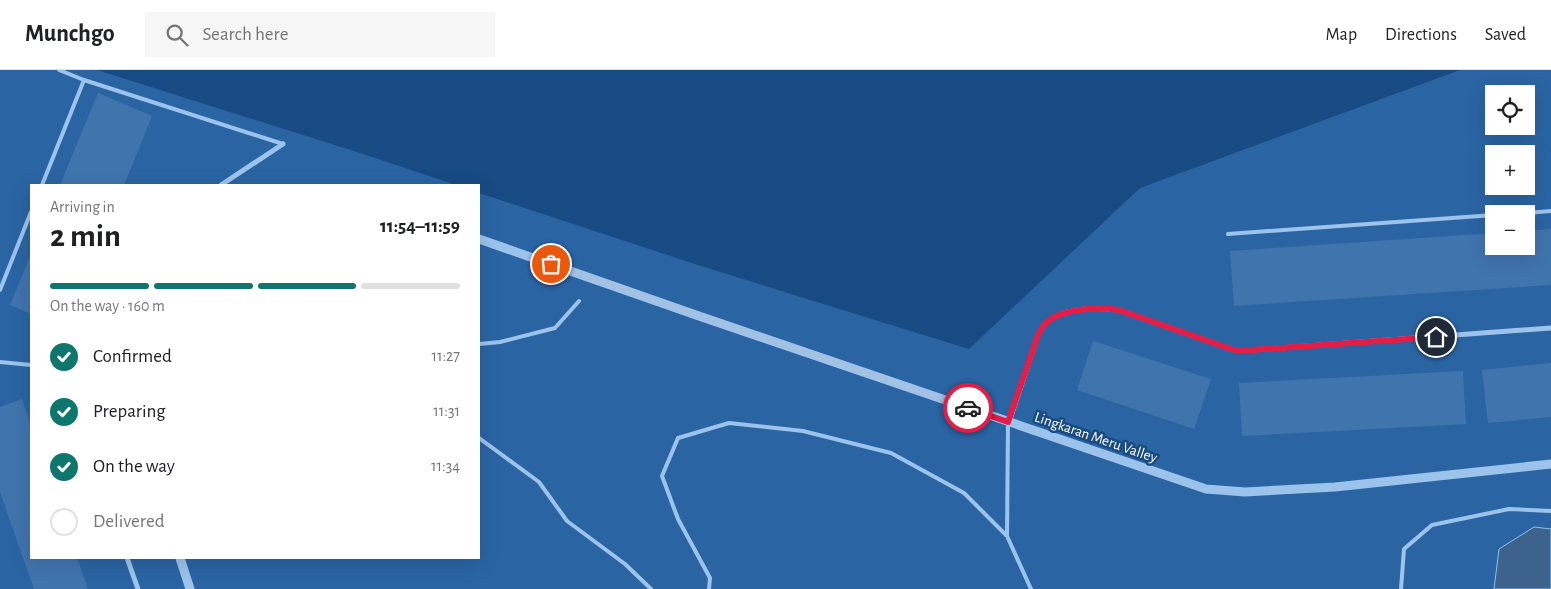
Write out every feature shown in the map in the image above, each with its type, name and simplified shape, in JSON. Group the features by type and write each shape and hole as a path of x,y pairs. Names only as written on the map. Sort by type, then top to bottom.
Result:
{"street":[{"path":"223,184 283,144"},
{"name":"Lingkaran Meru Valley","path":"480,239 1206,489 1245,492 1335,487 1551,464"},
{"path":"1008,422 1038,335 1045,324 1058,316 1084,308 1119,310 1234,350 1472,335 1551,328"},
{"path":"127,559 138,589"},
{"path":"180,559 190,589"}],"lane":[{"path":"59,70 84,80 283,144"},
{"path":"42,184 84,80"},
{"path":"1535,212 1551,211"},
{"path":"0,290 30,215"},
{"path":"1228,234 1485,216"},
{"path":"480,344 500,342 555,328 579,301"},
{"path":"0,362 30,365"},
{"path":"1007,536 1008,422"},
{"path":"709,589 710,578 678,519 662,476 678,438 729,423 802,432 891,452 964,493 1007,536 1031,589"},
{"path":"480,439 539,482 567,521 625,564 651,589"},
{"path":"1401,589 1404,549 1432,525 1509,509 1551,512"}],"shaded area":[{"path":"0,70 97,70 453,184 30,184 30,559 480,559 480,193 701,266 969,349 1140,188 1460,70 1551,70 1551,589 0,589"},
{"path":"1534,527 1551,529 1551,589 1494,589 1499,549"}],"building":[{"path":"98,93 152,116 124,184 60,184"},
{"path":"1551,229 1551,285 1234,306 1230,251 1485,234 1485,255 1535,255 1535,230"},
{"path":"30,256 30,314 10,305"},
{"path":"1093,341 1211,379 1194,429 1077,390"},
{"path":"1551,363 1551,417 1488,423 1482,370"},
{"path":"1463,371 1466,424 1242,436 1239,383"},
{"path":"22,399 30,423 30,559 77,559 88,589 34,589 0,492 0,407"}],"way so far":[{"path":"551,264 968,408"}],"route":[{"path":"968,408 1008,422 1038,335 1045,324 1058,316 1084,308 1119,310 1234,350 1436,337"}]}
